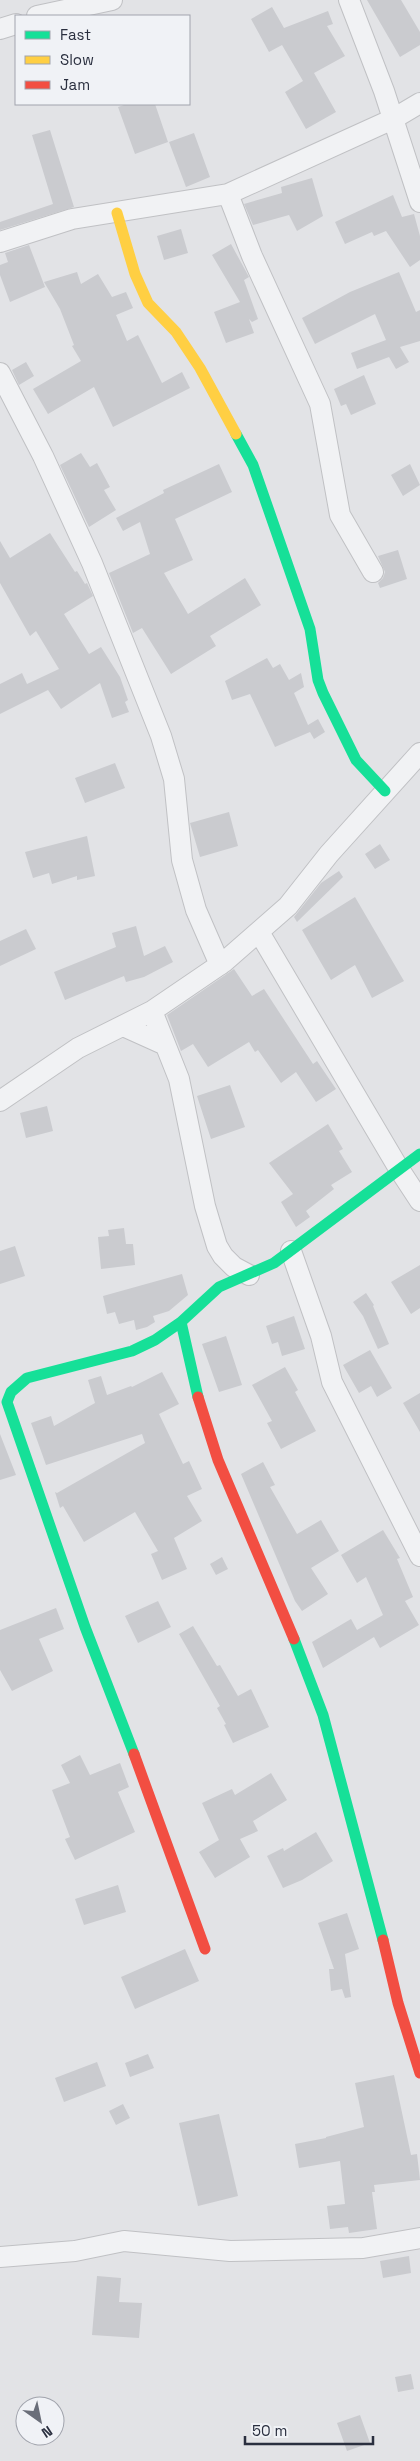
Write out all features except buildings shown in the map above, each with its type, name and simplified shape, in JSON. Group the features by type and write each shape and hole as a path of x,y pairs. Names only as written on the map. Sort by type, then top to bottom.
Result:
{"street":[{"path":"42,15 112,0"},
{"path":"349,0 393,119 420,202"},
{"path":"0,29 15,24"},
{"path":"0,242 72,219 228,194 393,119 420,103"},
{"path":"228,194 252,256 320,404 340,515 373,572"},
{"path":"117,212 135,274 148,302 176,332 200,368 253,465 310,629 316,673 323,692 356,760 385,791"},
{"path":"0,373 43,456 92,564 161,736 174,780 182,860 196,910 220,965"},
{"path":"0,1101 78,1048 152,1011 220,965 288,906 385,791 420,753"},
{"path":"259,932 399,1169 420,1201"},
{"path":"152,1011 163,1044 179,1079 205,1206 217,1246 223,1256 234,1267 249,1275"},
{"path":"122,1026 163,1044"},
{"path":"205,1949 122,1721 85,1627 7,1402 10,1392 23,1381 37,1375 83,1365 140,1348 181,1322 219,1287 263,1270 291,1251 420,1154"},
{"path":"291,1251 321,1336 332,1382 420,1556"},
{"path":"219,1287 223,1256"},
{"path":"181,1322 199,1400 218,1460 309,1674 323,1715 381,1929 398,2003 420,2073"},
{"path":"0,2257 75,2251 124,2241 230,2251 362,2248 420,2238"}],"traffic: fast":[{"path":"236,434 253,465 310,629 318,680 323,693 356,760 385,791"},
{"path":"198,1397 181,1322 219,1287 274,1263 420,1154"},
{"path":"134,1754 85,1627 7,1402 11,1392 27,1378 132,1351 155,1340 181,1322"},
{"path":"294,1639 323,1715 383,1940"}],"traffic: slow":[{"path":"117,213 135,274 148,303 176,332 200,368 236,434"}],"traffic: jam":[{"path":"198,1397 218,1460 294,1639"},
{"path":"134,1754 205,1949"},
{"path":"383,1940 398,2003 420,2073"}]}
